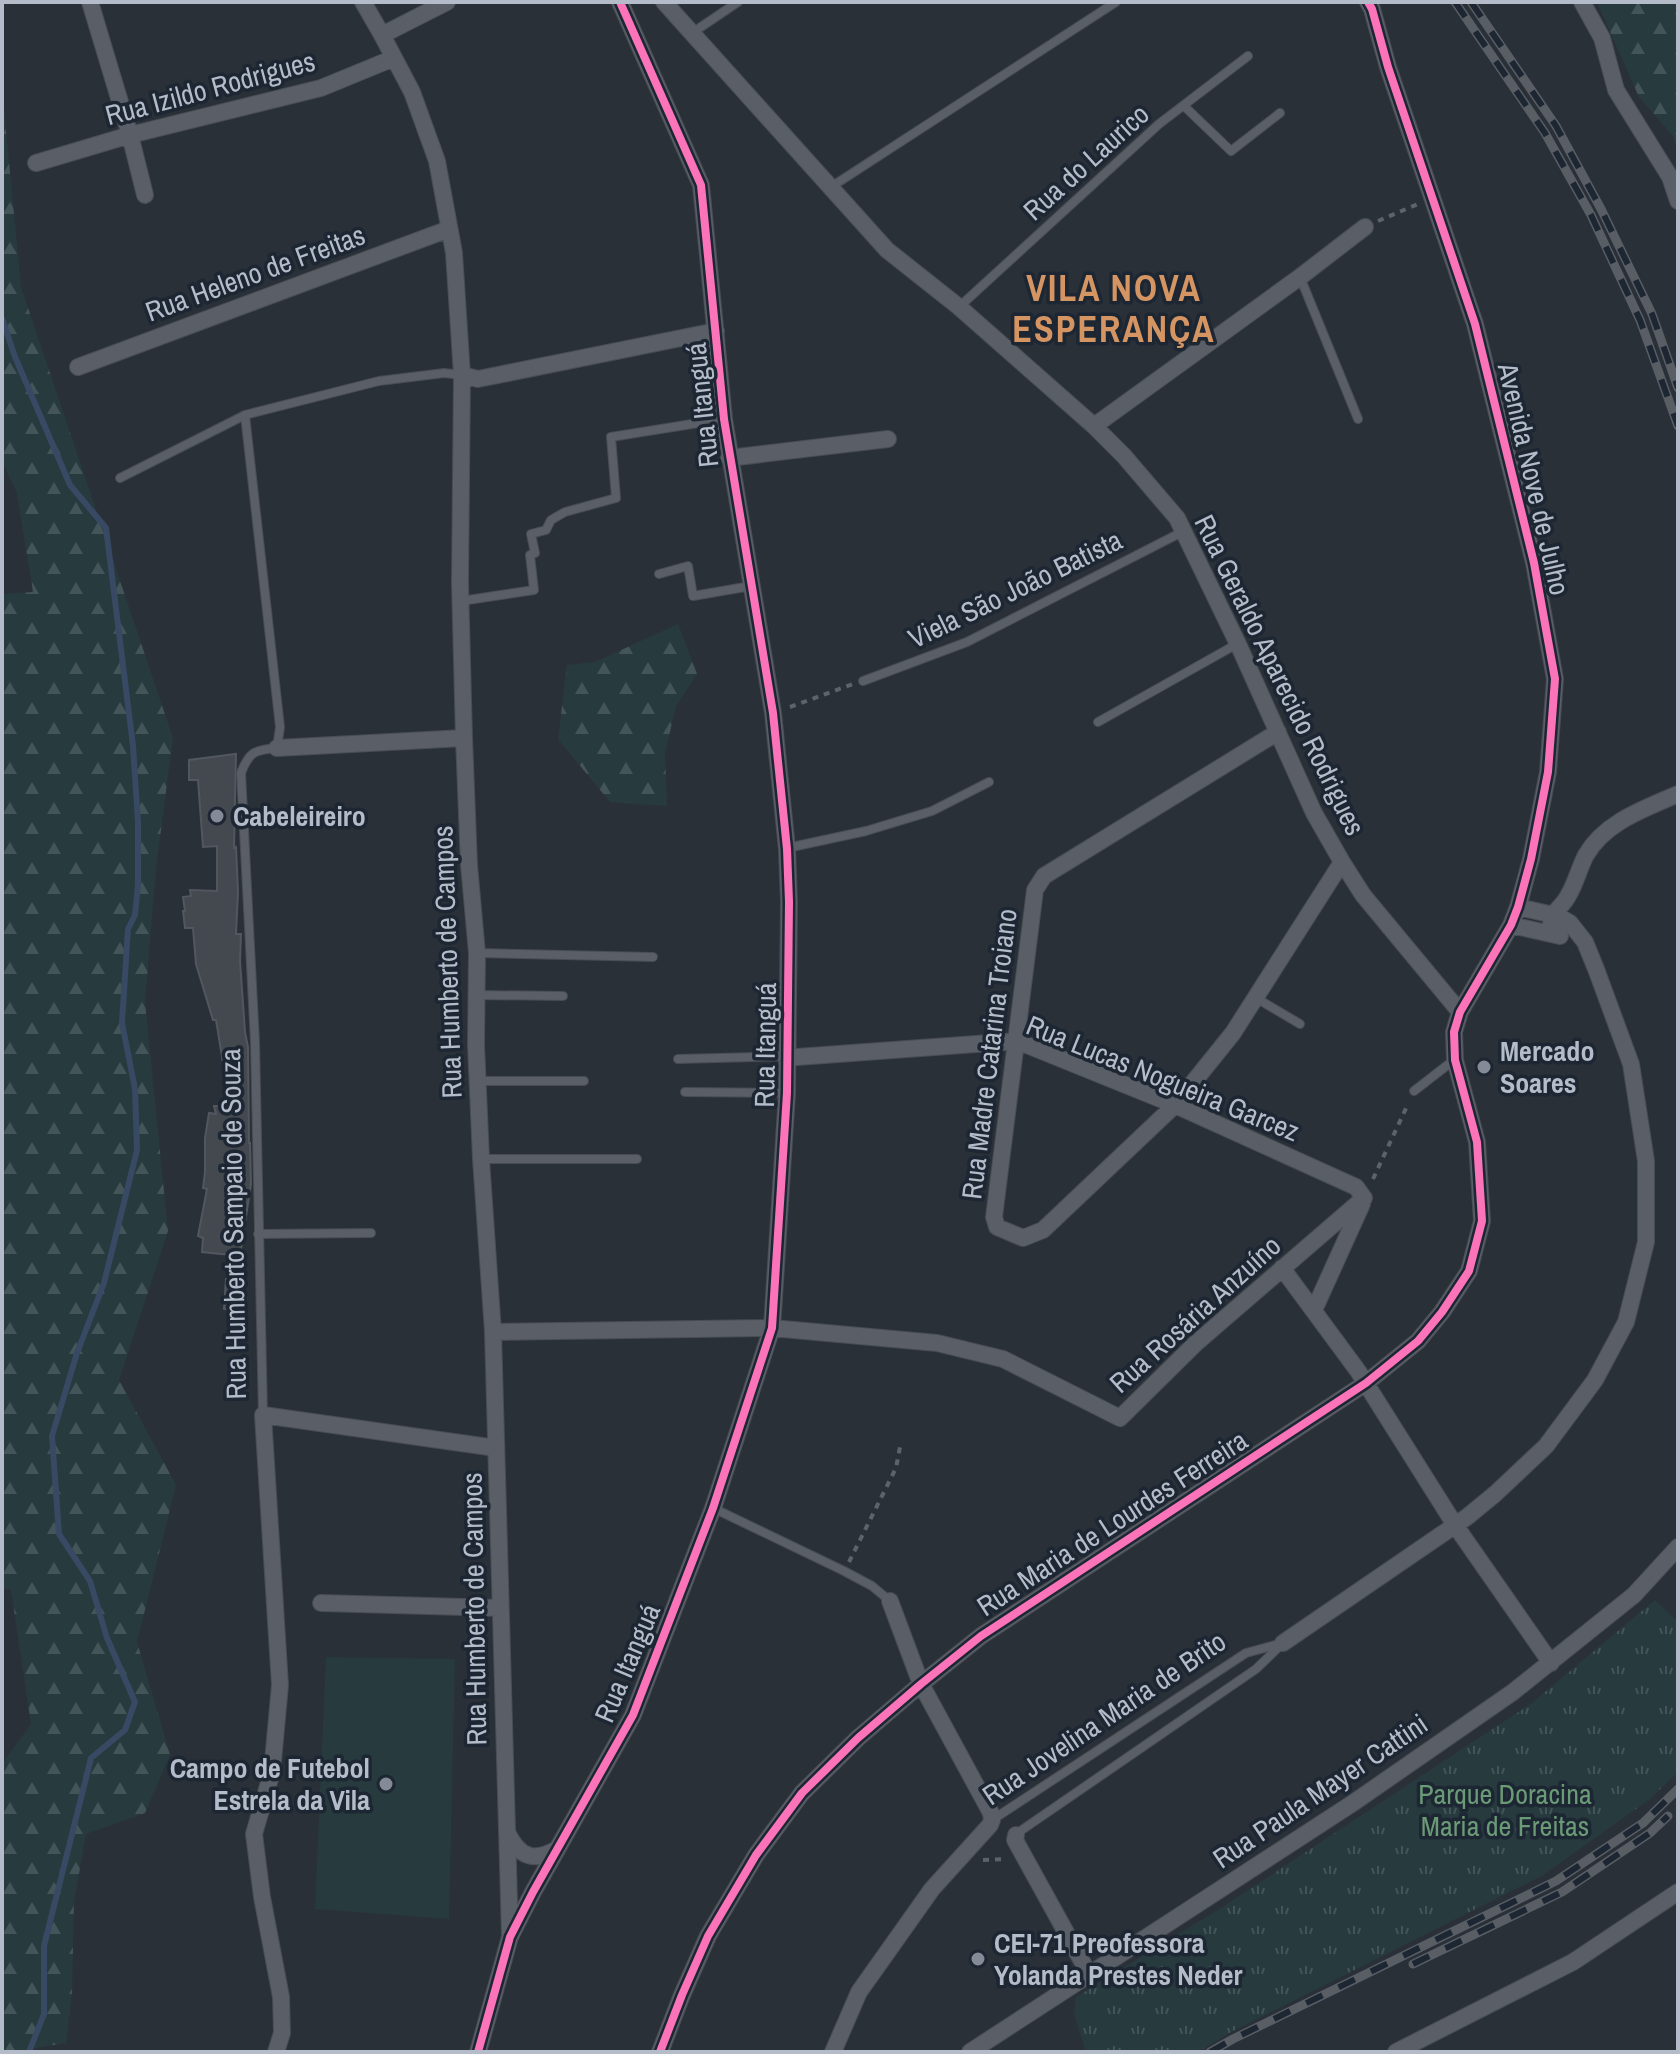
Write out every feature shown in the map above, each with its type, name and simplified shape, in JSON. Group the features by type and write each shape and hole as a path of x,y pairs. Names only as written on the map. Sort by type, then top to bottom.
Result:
{"street":[{"path":"90,2 145,195"},
{"name":"Rua Humberto de Campos","path":"363,2 412,92 437,161 454,253 462,375 464,738 469,865 477,953 481,1159 493,1332 510,1937"},
{"path":"382,35 447,2"},
{"name":"Rua Geraldo Aparecido Rodrigues","path":"664,2 887,250 959,307 1094,426 1168,508 1184,531 1314,813 1342,862 1363,895 1460,1012"},
{"name":"Avenida Nove de Julho","path":"1368,2 1475,324 1534,563 1555,679 1548,772 1518,907 1511,925 1460,1012"},
{"path":"1582,2 1602,38 1616,90 1670,177 1678,201"},
{"name":"Rua Itanguá","path":"478,2052 510,1937 633,1715 713,1508 772,1328 787,1093 789,902 787,849 773,713 729,458 701,185 620,3"},
{"name":"Rua Izildo Rodrigues","path":"36,163 130,135 321,88 394,58"},
{"path":"1094,426 1365,227"},
{"name":"Rua Heleno de Freitas","path":"78,367 449,229"},
{"path":"462,375 478,379 716,331"},
{"path":"729,458 888,439"},
{"name":"Rua Madre Catarina Troiano","path":"1175,1105 1043,1230 1023,1238 997,1227 994,1217 1035,890 1039,882 1044,876 1278,732"},
{"path":"277,748 464,738"},
{"path":"1585,942 1575,898 1584,859 1595,841 1608,829 1678,794"},
{"path":"1175,1105 1233,1033 1342,862"},
{"path":"1560,936 1551,926 1551,915 1564,902 1579,874"},
{"name":"Rua Jovelina Maria de Brito","path":"1283,1643 1495,1494 1546,1446 1595,1380 1626,1322 1646,1242 1646,1161 1631,1064 1585,942 1570,923 1518,907"},
{"name":"Rua Jovelina Maria de Brito","path":"1511,925 1560,936 1581,951 1596,969"},
{"name":"Rua Maria de Lourdes Ferreira","path":"660,2052 708,1936 756,1855 802,1793 858,1738 981,1636 1366,1383 1418,1341 1442,1312 1469,1271 1482,1221 1477,1142 1455,1060 1454,1032 1460,1012"},
{"name":"Rua Lucas Nogueira Garcez","path":"788,1056 1017,1041 1175,1105 1356,1187 1364,1198"},
{"path":"1314,1310 1364,1198"},
{"name":"Rua Rosária Anzuíno","path":"772,1328 937,1343 1003,1359 1120,1418 1195,1344 1364,1198"},
{"path":"1282,1268 1366,1383 1455,1525 1551,1663"},
{"path":"493,1332 772,1328"},
{"path":"263,1415 496,1448"},
{"name":"Rua Humberto Sampaio de Souza","path":"263,1415 280,1685 272,1772 254,1834 262,1897 281,1997 282,2033 276,2052"},
{"name":"Rua Paula Mayer Cattini","path":"970,2052 1353,1803 1513,1692 1634,1595 1678,1547"},
{"path":"890,1601 921,1684 992,1820"},
{"path":"321,1603 500,1608"},
{"name":"Rua Jovelina Maria de Brito","path":"833,2052 859,1992 932,1889 992,1820"},
{"path":"506,1831 513,1846 523,1853 541,1857 557,1849"},
{"path":"1016,1835 1015,1840 1089,1974"},
{"path":"1396,2052 1573,1962 1678,1892"}],"lane":[{"path":"692,33 738,2"},
{"path":"831,187 1116,2"},
{"name":"Rua do Laurico","path":"959,307 1159,124 1248,56"},
{"path":"1184,106 1231,151 1280,113"},
{"path":"1300,277 1358,419"},
{"path":"120,478 245,415 379,381 444,373 462,375"},
{"path":"245,415 280,727 277,748"},
{"path":"461,601 534,590 530,555 535,553 531,534 546,530 551,520 565,512 616,498 611,437 724,419"},
{"name":"Viela São João Batista","path":"863,681 967,642 1184,531"},
{"path":"659,574 688,566 693,596 751,586"},
{"path":"1098,722 1238,644"},
{"name":"Rua Humberto Sampaio de Souza","path":"263,1415 255,1042 241,773 255,751 277,748"},
{"path":"787,849 866,831 932,811 989,782"},
{"path":"477,953 653,957"},
{"path":"477,995 563,996"},
{"path":"1256,998 1300,1024"},
{"path":"678,1059 788,1056"},
{"path":"1414,1091 1455,1060"},
{"path":"478,1081 584,1081"},
{"path":"685,1092 787,1093"},
{"path":"481,1159 637,1159"},
{"path":"258,1234 371,1233"},
{"path":"713,1508 844,1571 872,1586 890,1601"},
{"name":"Rua Jovelina Maria de Brito","path":"992,1820 1246,1653 1283,1643"},
{"name":"Rua Jovelina Maria de Brito","path":"1016,1835 1256,1669 1283,1643"}],"path":[{"path":"773,713 863,681"},
{"path":"1364,1198 1414,1091"},
{"path":"844,1571 896,1468 900,1447"},
{"path":"957,1861 1025,1859"}],"green space":[{"path":"1597,2 1678,2 1678,150 1673,136 1639,97"},
{"path":"2,89 21,287 173,738 156,868 145,1002 168,1231 119,1380 176,1485 137,1642 170,1755 145,1813 86,1834 74,1902 72,1993 66,2043 13,2052 2,2052 2,1764 31,1724 11,1590 2,1588 2,594 33,592 17,493 2,461"},
{"path":"678,624 697,674 676,706 665,753 667,806 610,802 558,739 567,665 595,662"},
{"name":"Parque Doracina Maria de Freitas","path":"1655,1600 1678,1622 1678,1772 1650,1799 1543,1875 1231,2032 1198,2052 1086,2052 1074,2014 1076,1997 1221,1908 1532,1703"},
{"name":"Campo de Futebol Estrela da Vila","path":"326,1657 455,1659 449,1919 315,1909"}],"building":[{"path":"236,754 236,934 241,934 240,961 248,1047 251,1184 240,1256 202,1252 203,1238 198,1236 207,1189 203,1188 209,1113 216,1114 214,1106 230,1106 216,1020 213,1020 196,964 193,928 185,928 183,911 183,897 191,896 190,890 217,891 217,846 203,847 198,780 189,780 189,760"},
{"path":"226,1279 242,1281 241,1293 247,1294 246,1312 224,1309"}],"waterway":[{"path":"2,318 15,357 70,485 106,528 133,746 138,822 138,884 135,915 128,929 122,1023 135,1089 137,1150 104,1283 77,1353 52,1436 59,1534 90,1581 107,1638 135,1702 125,1730 91,1758 44,1946 44,2014 29,2052"}],"railway":[{"path":"1455,2 1545,133 1591,215 1640,320 1678,426"},
{"path":"1471,2 1556,126 1601,209 1652,314 1678,388"},
{"path":"1210,2052 1556,1881 1643,1823 1678,1789"},
{"path":"1413,1964 1562,1892 1650,1833 1668,1816"}],"cycle path":[{"path":"478,2052 510,1937 633,1715 713,1508 772,1328 787,1093 789,902 787,849 773,713 724,419 701,185 620,2"},
{"path":"660,2052 708,1936 756,1855 802,1793 858,1738 981,1636 1366,1383 1418,1341 1469,1271 1482,1221 1477,1142 1455,1060 1454,1032 1460,1012 1511,925 1518,907 1548,772 1555,679 1534,563 1475,324 1368,2"}],"place":[{"name":"Cabeleireiro","path":"217,816"},
{"name":"Mercado Soares","path":"1484,1067"},
{"name":"Campo de Futebol Estrela da Vila","path":"386,1784"},
{"name":"CEI-71 Preofessora Yolanda Prestes Neder","path":"978,1959"}],"district":[{"name":"VILA NOVA ESPERANÇA","path":"1114,308"}]}
